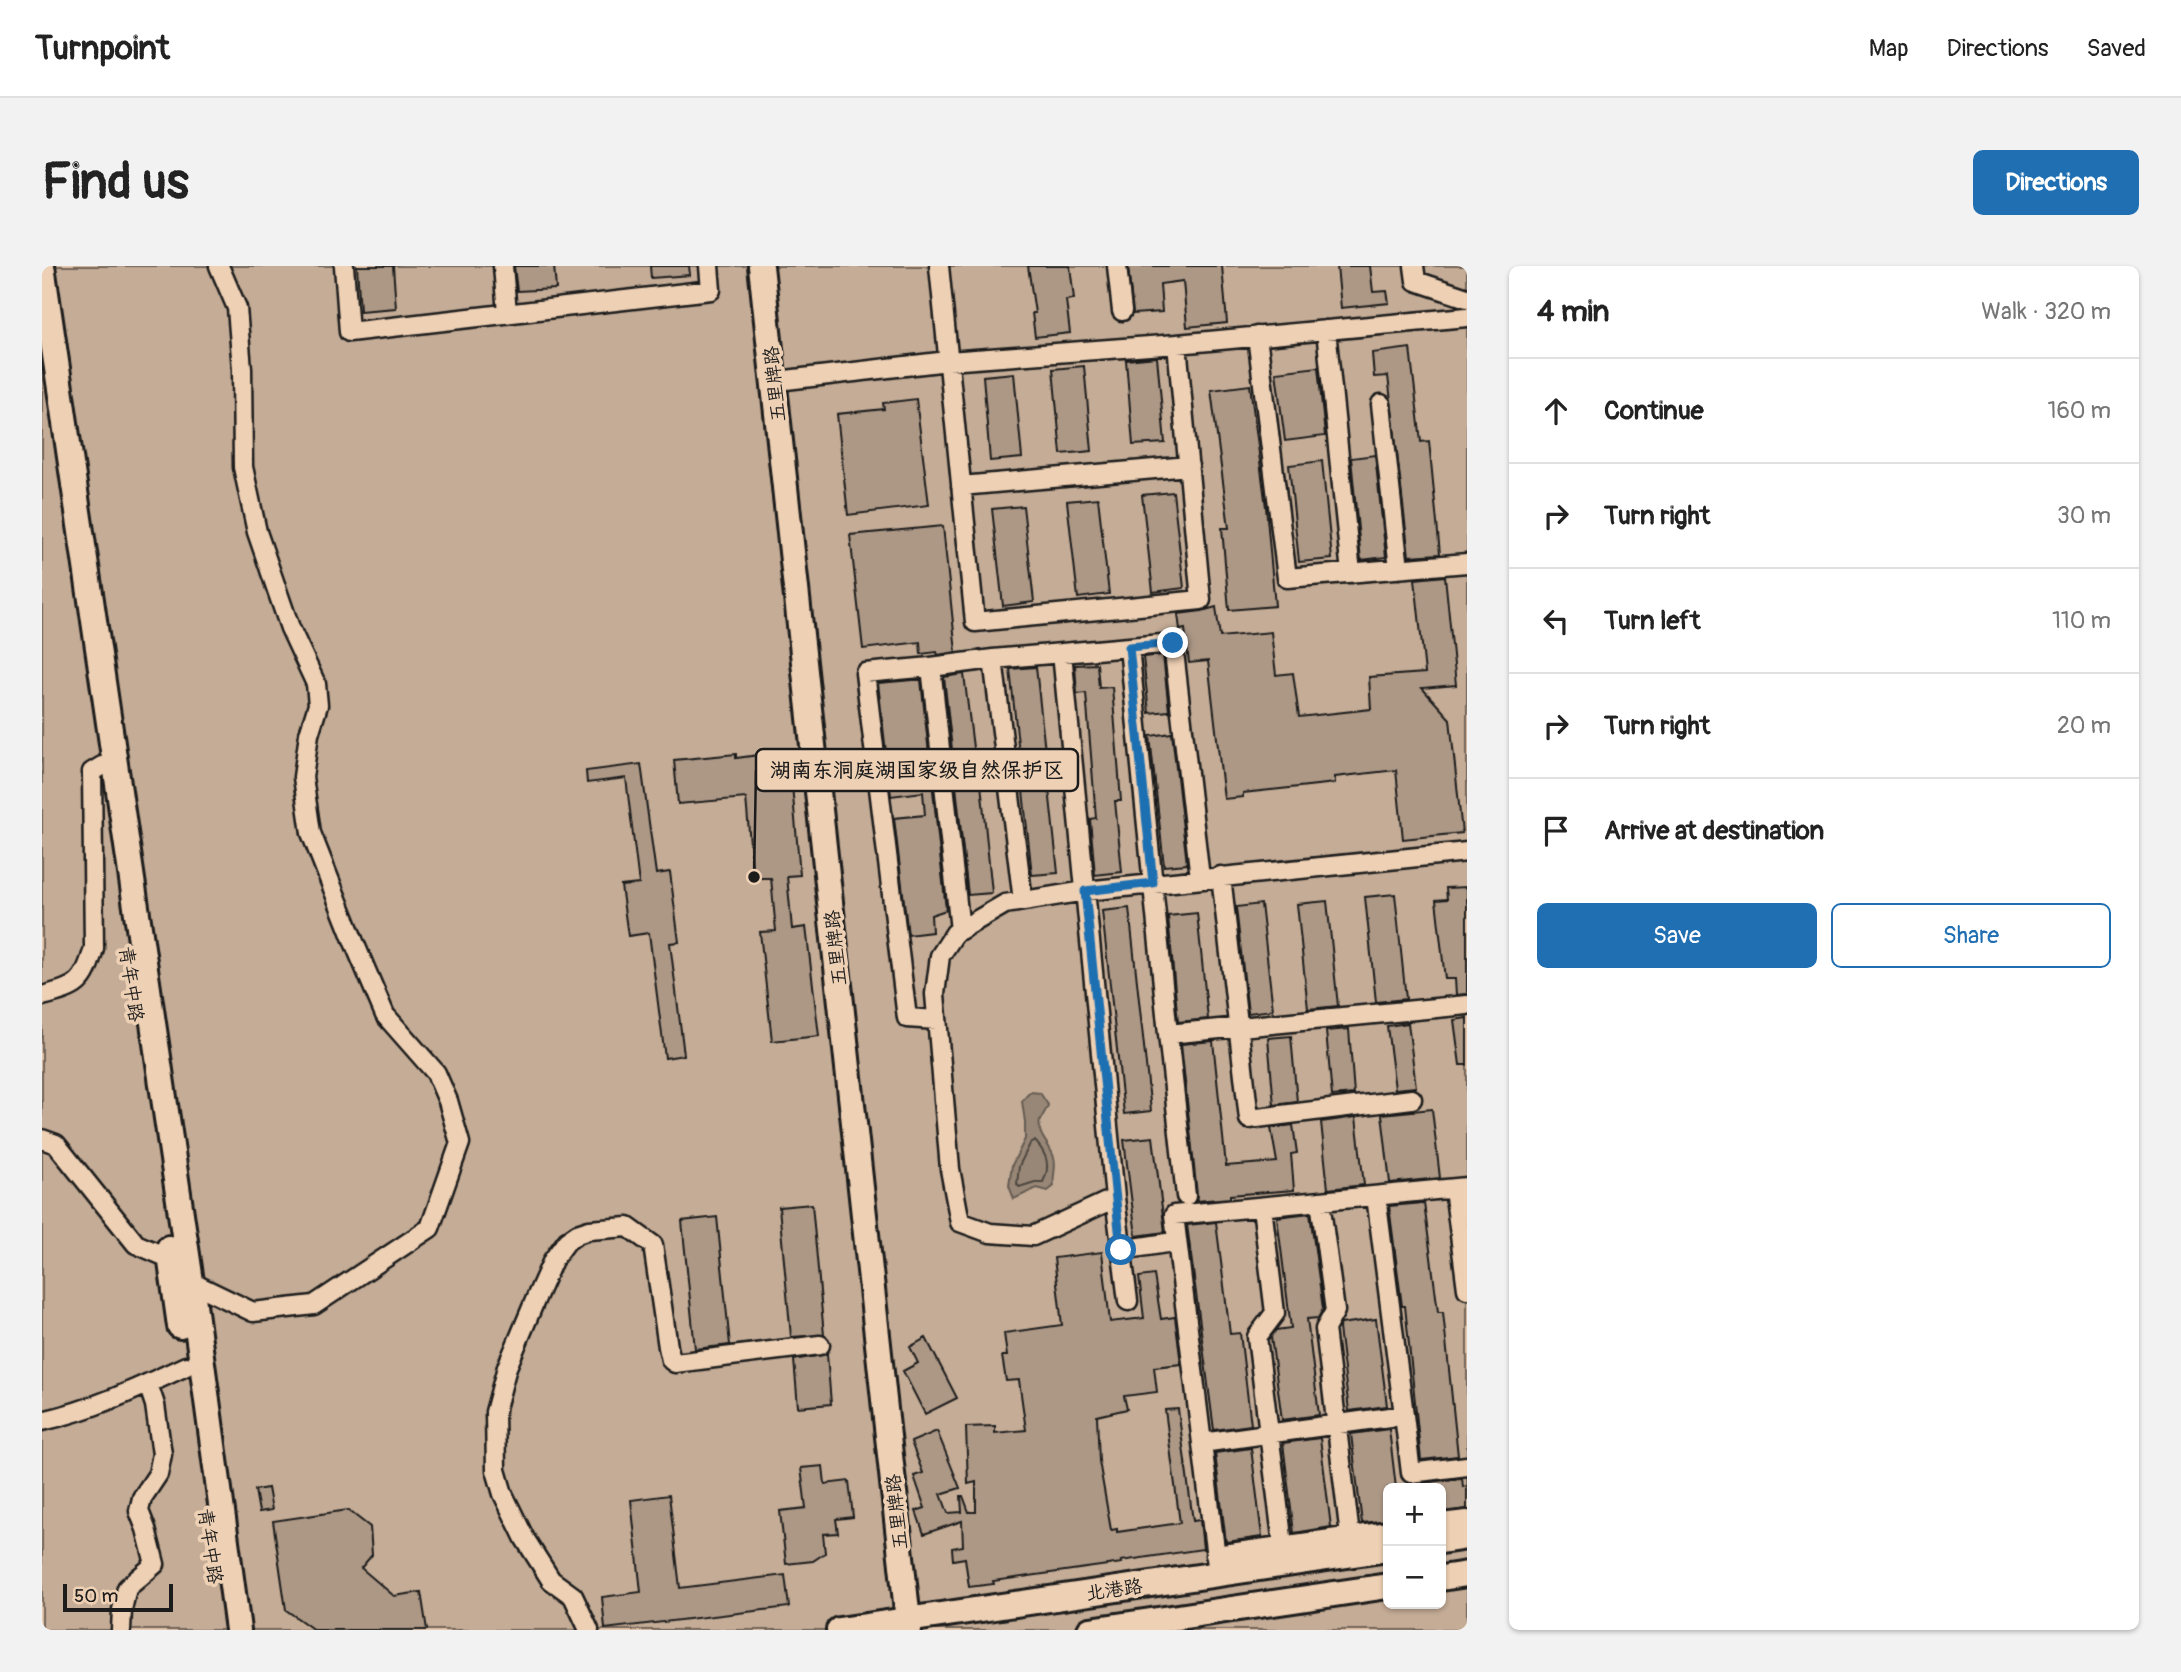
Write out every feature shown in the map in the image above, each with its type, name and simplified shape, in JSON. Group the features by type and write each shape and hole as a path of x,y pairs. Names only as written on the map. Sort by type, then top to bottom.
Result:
{"main road":[{"path":"43,266 239,1630"},
{"name":"五里牌路","path":"761,266 915,1624"},
{"name":"五里牌路","path":"774,266 915,1624"},
{"name":"青年中路","path":"42,339 223,1630"},
{"path":"1446,1540 1467,1537"},
{"name":"北港路","path":"839,1630 915,1624 1217,1564 1383,1549"},
{"path":"1446,1577 1467,1574"},
{"name":"北港路","path":"1090,1630 1383,1587"}],"street":[{"path":"191,1282 253,1312 314,1305 430,1228 460,1143 448,1101 436,1073 385,1015 311,833 303,777 309,734 318,705 316,684 290,628 257,532 243,467 242,369 237,309 219,266"},
{"path":"344,266 349,332 712,290 709,266"},
{"path":"503,266 507,313"},
{"path":"939,266 975,622 1201,600 1177,344"},
{"path":"1117,266 1122,311"},
{"path":"1414,266 1416,281 1467,298"},
{"path":"786,380 948,361 1177,344 1467,317"},
{"path":"1326,330 1351,573"},
{"path":"1257,336 1287,578 1467,563"},
{"path":"1381,404 1399,569"},
{"path":"961,486 1189,466"},
{"path":"937,1020 907,1018 865,673 1173,643 1200,878"},
{"path":"1129,647 1186,1196"},
{"path":"1062,653 1115,1198 1128,1301"},
{"path":"993,659 1023,901"},
{"path":"931,667 960,930"},
{"path":"42,996 69,989 87,974 94,948 92,772 102,766"},
{"path":"1115,1198 1033,1236 990,1233 960,1222 950,1169 935,994 940,956 955,933 1005,904 1085,891 1467,852"},
{"path":"1221,876 1249,1119 1412,1099"},
{"path":"1168,1034 1467,1005"},
{"path":"42,1139 56,1144 136,1244 171,1259"},
{"path":"1383,1532 1283,1545 1217,1564 1174,1215 1461,1188 1467,1289"},
{"path":"1376,1196 1411,1474 1467,1466"},
{"path":"1320,1201 1335,1311 1325,1329 1350,1536"},
{"path":"1262,1207 1275,1313 1257,1337 1283,1545"},
{"path":"589,1630 573,1596 551,1580 525,1539 503,1494 496,1470 494,1441 495,1412 507,1367 553,1260 568,1241 589,1230 628,1227 653,1245 668,1347 671,1360 675,1363 820,1345"},
{"path":"1121,1250 1167,1243"},
{"path":"42,1422 72,1414 186,1366"},
{"path":"121,1630 127,1588 155,1564 139,1511 142,1498 158,1474 162,1454 155,1405 148,1384"},
{"path":"1202,1443 1404,1415"},
{"path":"1446,1522 1467,1520"}],"shaded area":[{"path":"42,266 1467,266 1467,1630 42,1630"}],"water":[{"path":"1030,1092 1040,1093 1048,1105 1039,1126 1054,1158 1054,1186 1048,1191 1037,1188 1014,1199 1009,1186 1012,1165 1025,1139 1022,1101"}],"building":[{"path":"357,266 393,266 396,308 360,311"},
{"path":"514,266 554,266 556,289 517,291"},
{"path":"650,266 689,266 690,275 651,278"},
{"path":"1028,266 1070,266 1074,299 1066,300 1070,333 1035,337 1032,313 1035,313"},
{"path":"1128,266 1222,266 1227,323 1187,327 1183,281 1160,284 1162,312 1133,314"},
{"path":"1337,266 1370,266 1373,292 1387,291 1389,303 1341,308"},
{"path":"1410,348 1421,442 1429,441 1440,554 1409,556 1388,376 1374,377 1372,353"},
{"path":"1157,357 1165,443 1133,445 1126,360"},
{"path":"1084,366 1092,451 1061,454 1053,369"},
{"path":"1318,367 1325,436 1285,441 1276,372"},
{"path":"1014,373 1022,458 990,461 983,376"},
{"path":"1250,385 1266,507 1275,606 1229,610 1222,528 1229,528 1211,390"},
{"path":"916,399 929,505 848,515 837,414 884,409 883,403"},
{"path":"1375,455 1386,557 1361,560 1351,458"},
{"path":"1322,461 1332,559 1299,562 1289,465"},
{"path":"1173,492 1184,588 1153,592 1142,495"},
{"path":"1098,498 1109,594 1078,598 1067,501"},
{"path":"1023,506 1034,602 1003,606 992,509"},
{"path":"943,526 956,652 921,654 920,642 863,649 850,535"},
{"path":"1445,576 1456,685 1422,688 1450,719 1462,833 1403,839 1396,770 1335,777 1335,783 1243,793 1243,797 1224,799 1208,661 1189,663 1185,629 1180,630 1178,614 1216,607 1220,637 1271,632 1276,675 1293,673 1299,717 1371,709 1369,677 1425,673 1415,579"},
{"path":"1163,655 1169,711 1149,713 1143,657"},
{"path":"1097,664 1099,688 1112,687 1121,801 1115,801 1122,872 1095,875 1090,819 1096,818 1086,693 1077,694 1075,665"},
{"path":"1036,667 1058,873 1032,875 1010,669"},
{"path":"964,674 975,764 979,764 992,893 968,895 944,677"},
{"path":"921,680 946,910 931,915 932,932 908,935 894,818 925,815 923,792 891,796 878,683"},
{"path":"1172,733 1187,864 1164,866 1150,736"},
{"path":"789,751 800,875 787,876 792,929 806,927 819,1036 772,1041 760,932 776,931 771,878 753,878 746,798 678,804 674,760 736,754 736,758"},
{"path":"641,764 656,874 670,872 679,942 670,943 684,1055 665,1058 649,933 628,936 621,886 639,884 626,778 587,783 586,771"},
{"path":"1467,887 1467,994 1456,995 1455,979 1445,979 1436,900 1447,899 1446,888"},
{"path":"1395,894 1406,999 1376,1002 1365,897"},
{"path":"1327,901 1338,1006 1308,1009 1297,904"},
{"path":"1261,904 1273,1010 1248,1013 1236,907"},
{"path":"1129,908 1151,1111 1124,1114 1102,911"},
{"path":"1197,913 1208,1019 1178,1022 1168,916"},
{"path":"1467,1018 1467,1065 1460,1065 1454,1020"},
{"path":"1408,1023 1416,1087 1395,1089 1387,1026"},
{"path":"1349,1029 1354,1094 1332,1096 1326,1031"},
{"path":"1291,1036 1297,1102 1274,1105 1268,1038"},
{"path":"1213,1041 1226,1166 1277,1162 1271,1128 1293,1125 1297,1153 1291,1154 1294,1190 1230,1195 1230,1198 1196,1201 1181,1044"},
{"path":"1432,1109 1440,1178 1390,1183 1382,1114"},
{"path":"1356,1117 1364,1185 1328,1189 1321,1122"},
{"path":"1153,1137 1165,1232 1136,1236 1124,1140"},
{"path":"1424,1203 1438,1312 1443,1312 1458,1456 1421,1460 1405,1306 1402,1306 1389,1206"},
{"path":"812,1204 824,1335 791,1337 779,1207"},
{"path":"1310,1213 1323,1309 1318,1318 1307,1319 1319,1415 1282,1420 1271,1337 1276,1330 1291,1328 1277,1217"},
{"path":"717,1217 730,1345 695,1349 682,1221"},
{"path":"1216,1222 1230,1334 1240,1333 1251,1425 1214,1430 1187,1225"},
{"path":"1102,1252 1110,1322 1144,1318 1139,1277 1154,1275 1161,1319 1175,1317 1181,1364 1154,1367 1157,1392 1124,1396 1127,1409 1097,1416 1099,1461 1111,1530 1117,1529 1117,1532 1180,1523 1165,1410 1178,1409 1193,1521 1200,1520 1203,1549 969,1587 965,1558 953,1560 952,1548 963,1546 962,1521 924,1534 916,1511 925,1508 914,1476 923,1473 911,1442 937,1431 960,1488 941,1494 948,1513 962,1512 961,1496 969,1512 976,1512 976,1482 968,1484 966,1427 995,1426 995,1433 1026,1430 1019,1380 1006,1381 1002,1356 1007,1356 1004,1333 1062,1325 1054,1258"},
{"path":"1376,1319 1387,1406 1349,1411 1339,1328 1341,1324"},
{"path":"926,1338 957,1398 925,1414 903,1371 918,1363 910,1347"},
{"path":"827,1354 831,1404 798,1407 794,1360"},
{"path":"1389,1429 1395,1483 1383,1483 1383,1521 1362,1523 1351,1434"},
{"path":"1320,1438 1331,1527 1294,1533 1283,1443"},
{"path":"1251,1448 1262,1537 1226,1542 1215,1453"},
{"path":"823,1466 825,1484 849,1481 853,1517 836,1519 838,1533 823,1534 825,1553 813,1561 786,1564 780,1511 806,1508 801,1468"},
{"path":"1462,1478 1463,1487 1467,1486 1467,1509 1446,1511 1446,1483 1423,1483"},
{"path":"268,1488 272,1510 259,1512 255,1490"},
{"path":"669,1495 680,1588 785,1575 789,1607 605,1629 602,1597 641,1592 631,1500"},
{"path":"348,1510 370,1527 372,1555 361,1568 394,1596 421,1592 427,1630 314,1630 286,1610 273,1521"}],"place":[{"name":"湖南东洞庭湖国家级自然保护区","path":"754,877"}],"route":[{"path":"1121,1250 1085,891 1153,883 1129,647 1173,643"}]}
